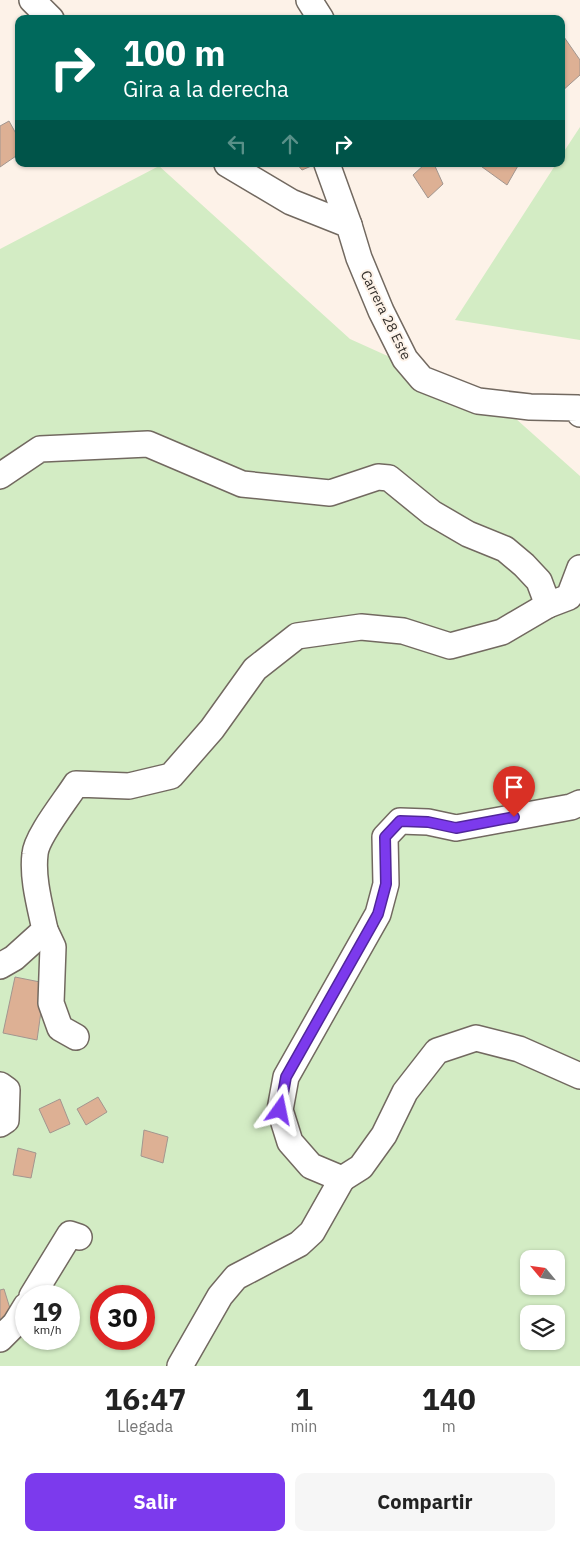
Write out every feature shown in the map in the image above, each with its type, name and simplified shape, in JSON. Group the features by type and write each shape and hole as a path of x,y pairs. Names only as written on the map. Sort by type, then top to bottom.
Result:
{"street":[{"path":"32,0 47,15"},
{"path":"309,0 318,15"},
{"path":"232,167 291,202 349,225"},
{"name":"Carrera 28 Este","path":"328,167 359,258 381,311 405,359 422,379 478,401 579,411"},
{"path":"0,476 40,449 148,444 242,484 330,493 378,477 389,478 432,513 468,534 505,549 539,581 548,605"},
{"path":"76,1037 60,1028 52,1003 53,948 45,930 36,885 35,852 48,826 76,784 129,786 171,776 212,729 255,669 298,636 361,627 403,631 450,646 502,632 548,605 569,597 580,568"},
{"path":"342,1179 311,1166 290,1142 280,1110 286,1077 378,914 386,884 385,837 400,821 428,822 456,828 571,807 580,803"},
{"path":"0,966 14,958 45,930"},
{"path":"180,1366 220,1296 236,1278 299,1244 312,1232 342,1179 361,1167 384,1135 405,1092 437,1051 476,1038 519,1049 580,1076"},
{"path":"0,1085 7,1090 6,1120 0,1124"},
{"path":"39,1285 70,1234 79,1237"},
{"path":"4,1335 15,1324"}],"green space":[{"path":"580,127 580,340 455,320 554,167 565,167 565,150"},
{"path":"157,167 160,167 350,339 505,409 580,476 580,1366 0,1366 0,249"}],"building":[{"path":"565,38 580,60 580,75 565,88"},
{"path":"9,121 15,132 15,157 0,167 0,126"},
{"path":"422,167 435,167 443,184 428,198 413,175"},
{"path":"482,167 517,167 507,185"},
{"path":"15,977 45,983 37,1040 3,1033"},
{"path":"98,1097 107,1112 86,1125 77,1109"},
{"path":"60,1099 70,1124 50,1133 39,1109"},
{"path":"144,1130 168,1137 163,1163 141,1156"},
{"path":"18,1148 36,1153 31,1178 13,1175"},
{"path":"4,1289 12,1315 0,1319 0,1290"}],"route":[{"path":"280,1110 286,1077 378,914 386,884 384,862 385,837 400,821 428,822 456,828 514,817"}]}
